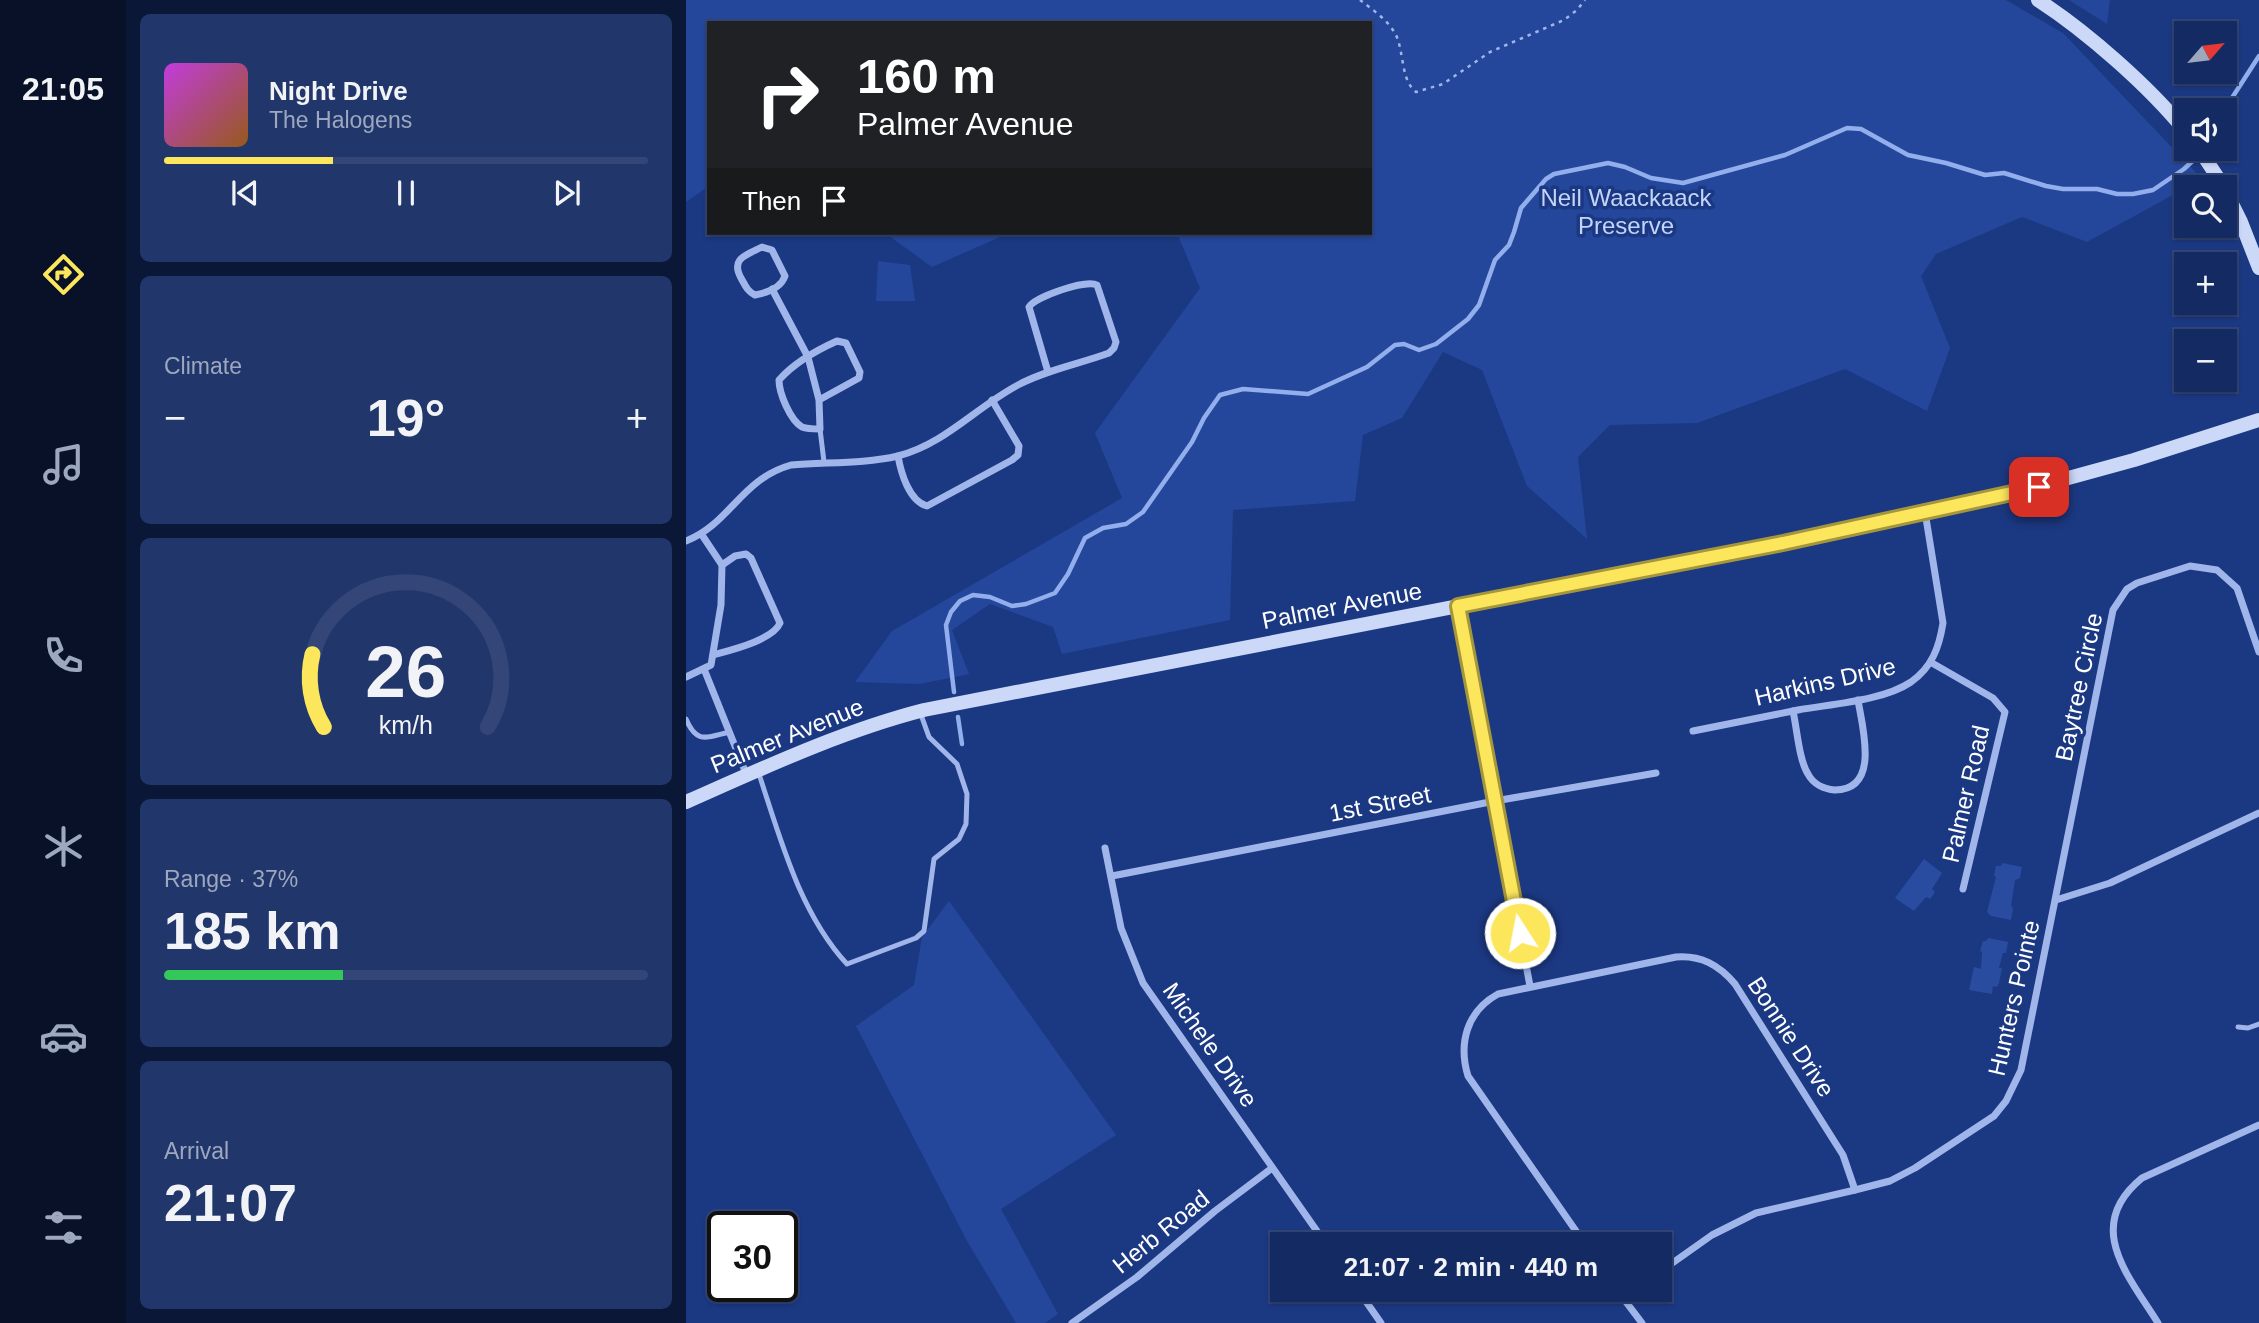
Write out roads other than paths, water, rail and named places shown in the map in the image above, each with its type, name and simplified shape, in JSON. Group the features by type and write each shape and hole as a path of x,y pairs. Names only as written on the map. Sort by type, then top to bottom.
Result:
{"street":[{"path":"2038,0 2093,42 2174,117"},
{"path":"2237,214 2259,268"},
{"path":"762,247 772,250 785,276 783,281 772,289 750,293 736,269 740,260 762,247"},
{"path":"686,541 702,535 762,477 791,465 898,456 952,432 992,400 1019,384 1109,353 1114,348 1115,336 1100,290 1091,282 1031,303 1028,307 1048,372"},
{"path":"772,289 808,357 818,400 820,429 799,425 779,384 783,375 808,357 819,349 841,341 846,343 860,373 859,378 853,382 818,400"},
{"path":"898,456 901,471 916,500 927,506 1012,460 1018,456 1019,446 992,400"},
{"name":"Palmer Avenue","path":"686,802 847,735 920,711 1783,543 2062,481 2259,420"},
{"name":"Harkins Drive","path":"1693,731 1858,699 1905,686 1932,663 1941,640 1943,623 1925,512"},
{"path":"686,677 711,665 721,605 722,565 702,535"},
{"path":"713,655 775,632 780,622 751,558 746,554 735,556 722,565"},
{"name":"Baytree Circle","path":"2056,900 2113,610 2118,599 2137,583 2190,566 2217,570 2237,588 2259,652"},
{"path":"1458,606 1530,986"},
{"name":"Palmer Road","path":"1932,663 1993,698 2005,712 1964,889"},
{"path":"704,669 730,732 752,774"},
{"path":"1793,711 1807,773 1821,787 1840,790 1859,778 1866,760 1858,699"},
{"name":"1st Street","path":"1112,876 1495,801 1656,773"},
{"name":"Hunters Pointe","path":"1672,1263 1712,1236 1748,1216 1775,1207 1818,1200 1889,1181 1915,1168 1987,1122 2006,1101 2021,1070 2056,900 2110,883 2259,813"},
{"name":"Michele Drive","path":"1105,848 1121,928 1143,983 1317,1232"},
{"name":"Bonnie Drive","path":"1577,1232 1473,1085 1464,1062 1466,1030 1482,1005 1498,994 1675,957 1702,959 1716,965 1735,984 1843,1155 1855,1190"},
{"path":"2158,1323 2119,1260 2115,1248 2113,1224 2121,1200 2142,1178 2259,1125"},
{"name":"Herb Road","path":"1072,1323 1138,1277 1215,1211 1272,1168"},
{"path":"1366,1302 1381,1323"},
{"path":"1626,1302 1642,1323"}],"lane":[{"path":"820,429 824,462"},
{"path":"752,774 793,875 828,944 847,964 916,938 924,931 934,859 959,839 966,824 967,794 957,764 929,737 920,711"},
{"path":"686,719 696,736 704,738 730,732"},
{"path":"2238,1027 2248,1028 2259,1024"}],"waterway":[{"path":"2232,98 2259,56"},
{"path":"954,692 946,625 951,612 960,601 973,595 990,597 1012,606 1026,604 1055,593 1068,574 1085,538 1103,528 1126,524 1143,512 1192,442 1220,395 1243,389 1308,394 1367,367 1395,345 1404,344 1419,350 1436,344 1468,319 1479,305 1495,260 1509,245 1521,208 1546,179 1554,174 1608,163 1651,178 1683,183 1785,155 1847,128 1861,129 1908,155 1985,175 2004,173 2063,189 2097,189 2117,194 2153,190 2193,161"},
{"path":"958,717 962,744"}],"park label":[{"name":"Neil Waackaack Preserve","path":"1626,212"}]}
